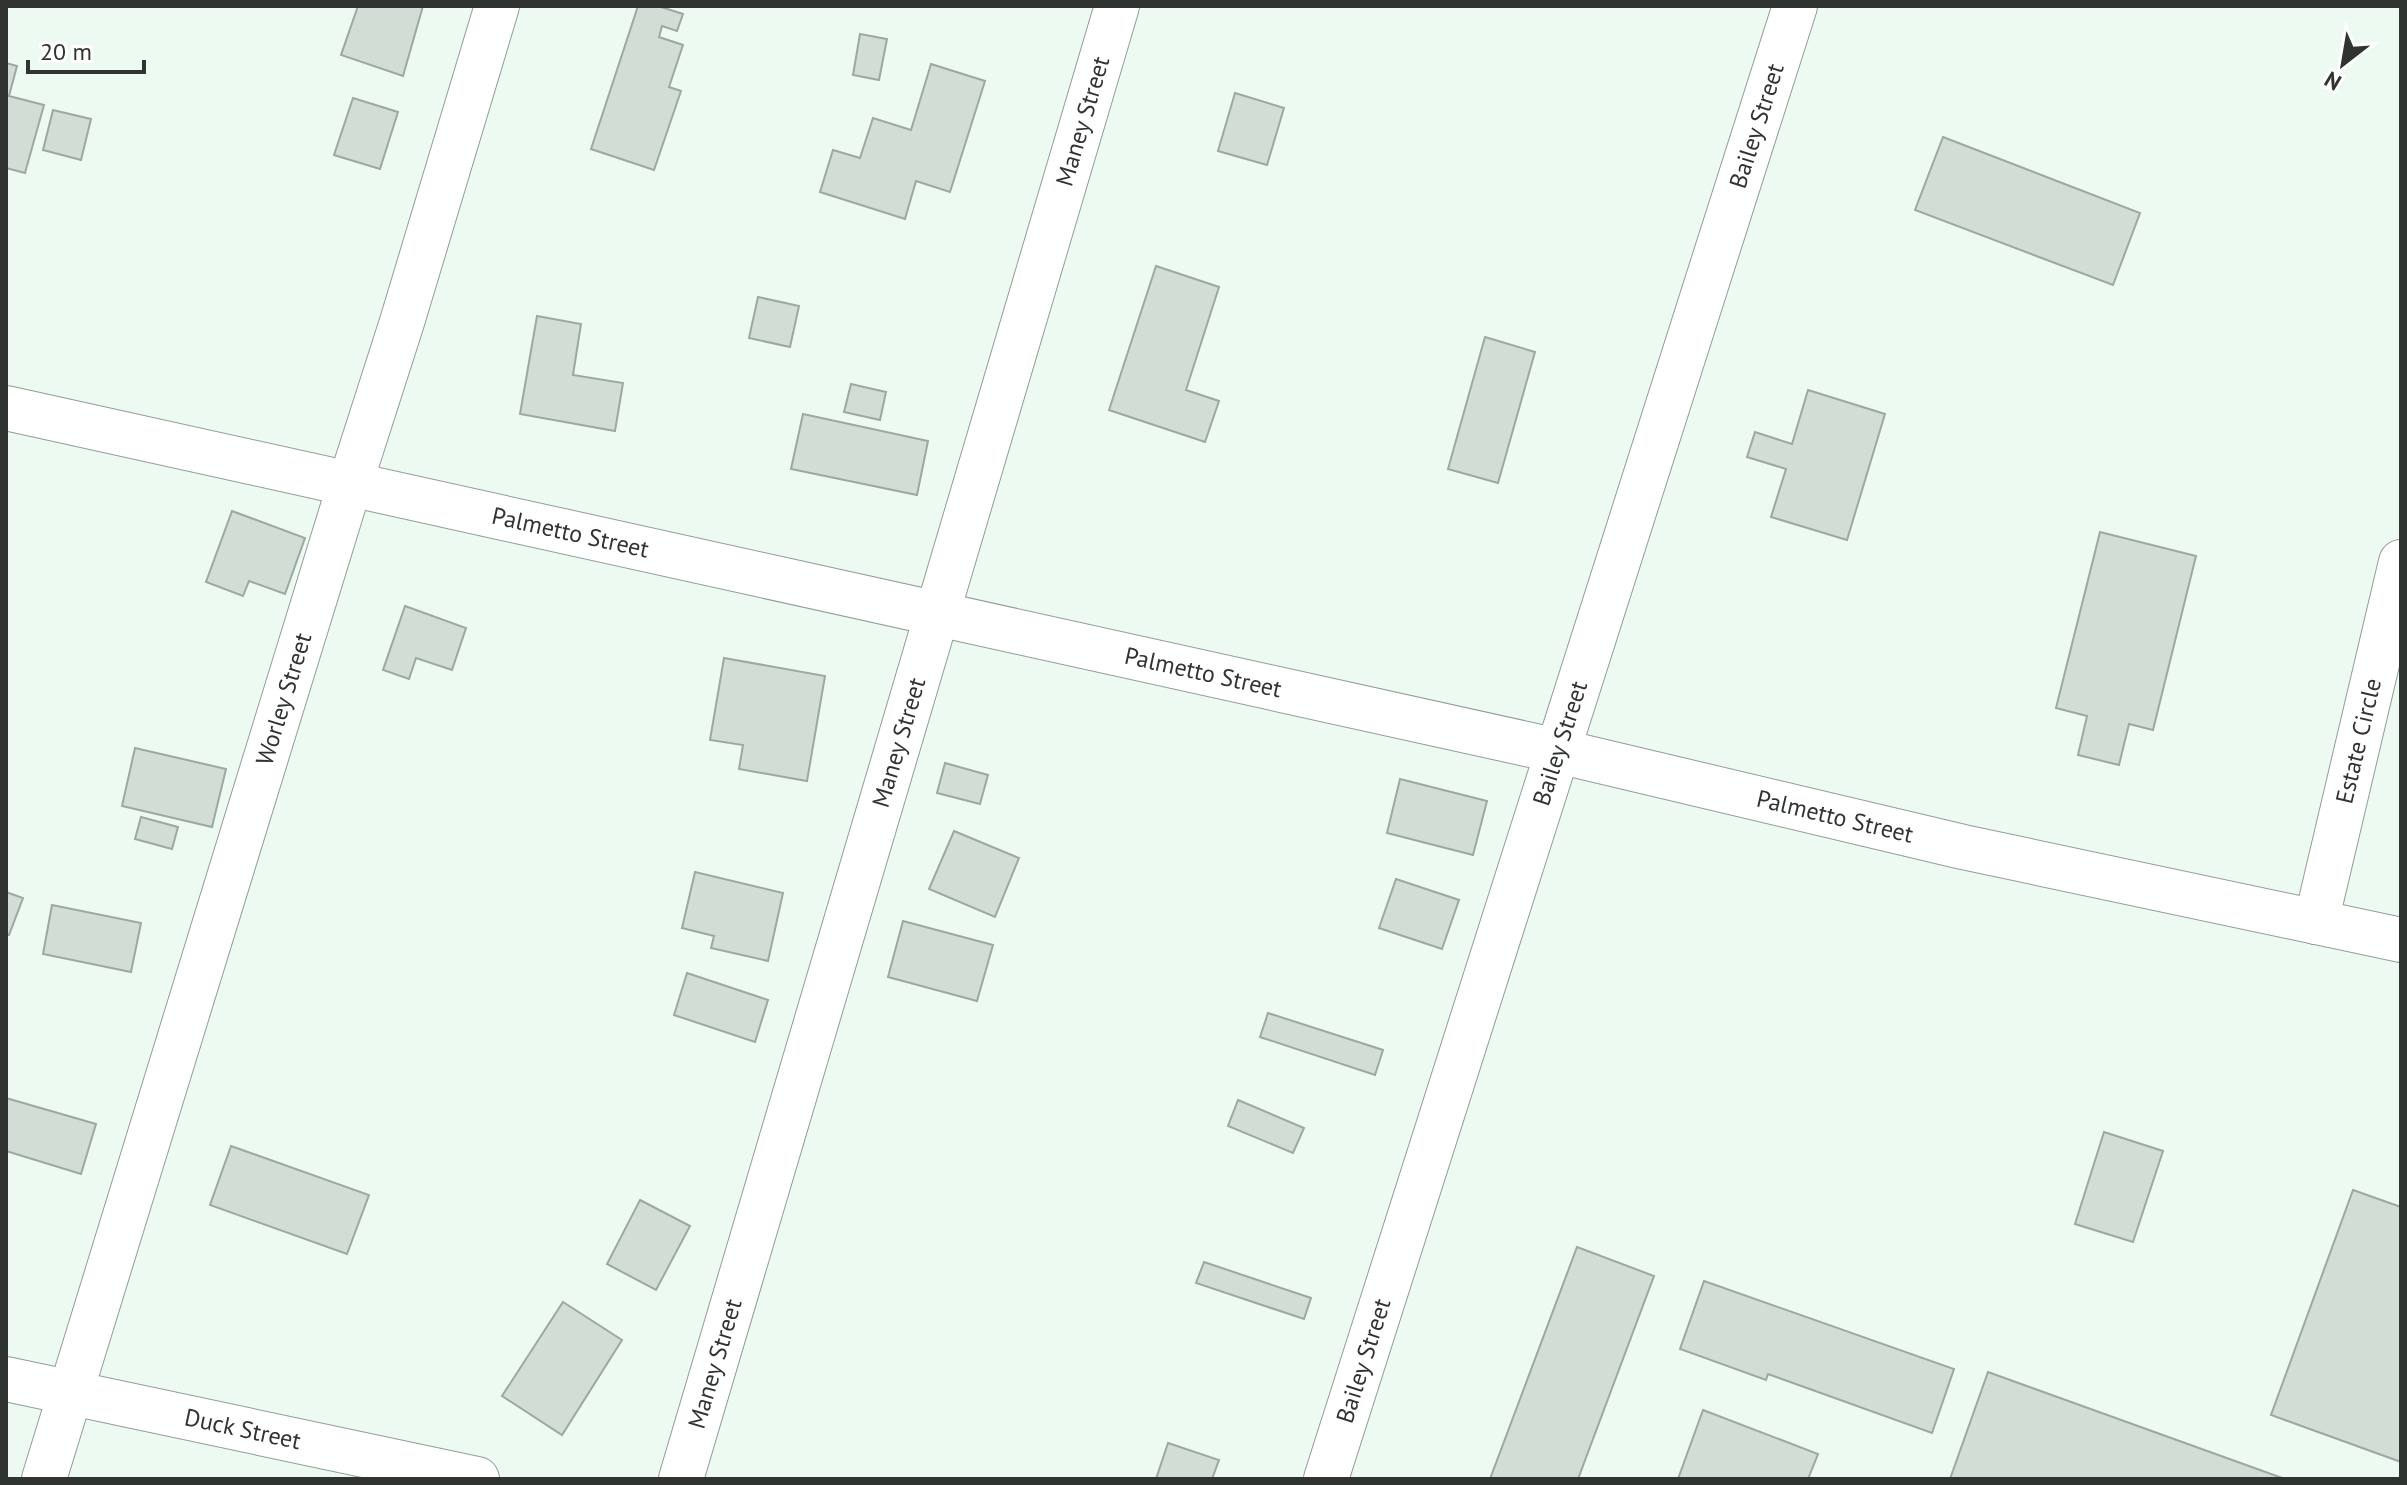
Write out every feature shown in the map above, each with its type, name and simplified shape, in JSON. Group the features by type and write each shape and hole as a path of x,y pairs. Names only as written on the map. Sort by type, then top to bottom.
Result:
{"street":[{"name":"Worley Street","path":"44,1479 497,6"},
{"name":"Maney Street","path":"681,1479 1117,6"},
{"name":"Bailey Street","path":"1326,1479 1795,6"},
{"name":"Palmetto Street","path":"6,408 1558,751 1963,847 2401,940"},
{"name":"Estate Circle","path":"2316,922 2401,562"},
{"name":"Duck Street","path":"6,1379 477,1479"}],"building":[{"path":"358,6 423,6 403,76 341,55"},
{"path":"638,6 658,6 683,14 677,31 662,26 659,37 683,45 669,87 681,91 654,170 591,149"},
{"path":"860,34 887,39 879,80 853,75"},
{"path":"6,63 17,66 9,96 44,105 25,173 6,168"},
{"path":"931,64 985,81 950,192 916,181 905,219 820,192 833,150 860,158 873,118 911,130"},
{"path":"1235,93 1284,108 1267,165 1218,151"},
{"path":"353,98 398,112 380,169 334,155"},
{"path":"53,110 91,119 81,160 43,150"},
{"path":"1943,137 2140,213 2113,285 1915,210"},
{"path":"1156,266 1219,287 1186,390 1219,401 1205,442 1109,410"},
{"path":"758,297 799,306 790,347 749,338"},
{"path":"537,316 581,324 573,375 623,383 615,431 520,414"},
{"path":"1485,337 1535,352 1498,483 1448,469"},
{"path":"851,384 886,392 880,420 844,412"},
{"path":"1808,390 1885,414 1847,540 1771,517 1786,469 1747,457 1755,432 1792,444"},
{"path":"803,414 928,441 917,495 791,469"},
{"path":"232,511 305,538 285,594 249,581 243,596 206,582"},
{"path":"2100,532 2196,556 2153,730 2129,724 2119,765 2078,755 2087,716 2056,708"},
{"path":"405,606 466,628 452,670 416,658 409,679 383,670"},
{"path":"724,658 825,676 807,781 739,769 743,745 710,740"},
{"path":"135,748 226,769 212,827 122,806"},
{"path":"945,763 988,775 980,804 937,793"},
{"path":"1400,779 1487,801 1473,855 1387,833"},
{"path":"141,817 178,827 172,849 135,839"},
{"path":"954,831 1019,858 995,917 929,889"},
{"path":"695,872 783,893 768,961 711,948 714,936 682,928"},
{"path":"1396,879 1459,900 1442,949 1379,928"},
{"path":"6,892 23,898 9,935 6,934"},
{"path":"52,905 141,923 131,972 43,954"},
{"path":"903,921 993,945 977,1001 888,977"},
{"path":"687,973 768,1000 755,1042 674,1015"},
{"path":"1268,1013 1383,1050 1375,1075 1260,1037"},
{"path":"6,1098 96,1124 81,1174 6,1151"},
{"path":"1238,1100 1304,1128 1293,1153 1228,1126"},
{"path":"2104,1132 2163,1151 2133,1242 2075,1224"},
{"path":"231,1146 369,1195 347,1254 210,1205"},
{"path":"2353,1190 2401,1207 2401,1462 2271,1415"},
{"path":"640,1200 690,1226 656,1290 607,1264"},
{"path":"1577,1247 1654,1276 1578,1479 1490,1479"},
{"path":"1204,1262 1311,1298 1304,1319 1196,1283"},
{"path":"1704,1281 1954,1369 1932,1433 1768,1374 1766,1380 1680,1349"},
{"path":"563,1302 622,1340 562,1435 502,1396"},
{"path":"1988,1372 2285,1479 1950,1479"},
{"path":"1703,1410 1818,1454 1808,1479 1678,1479"},
{"path":"1168,1443 1219,1460 1212,1479 1156,1479"}]}
